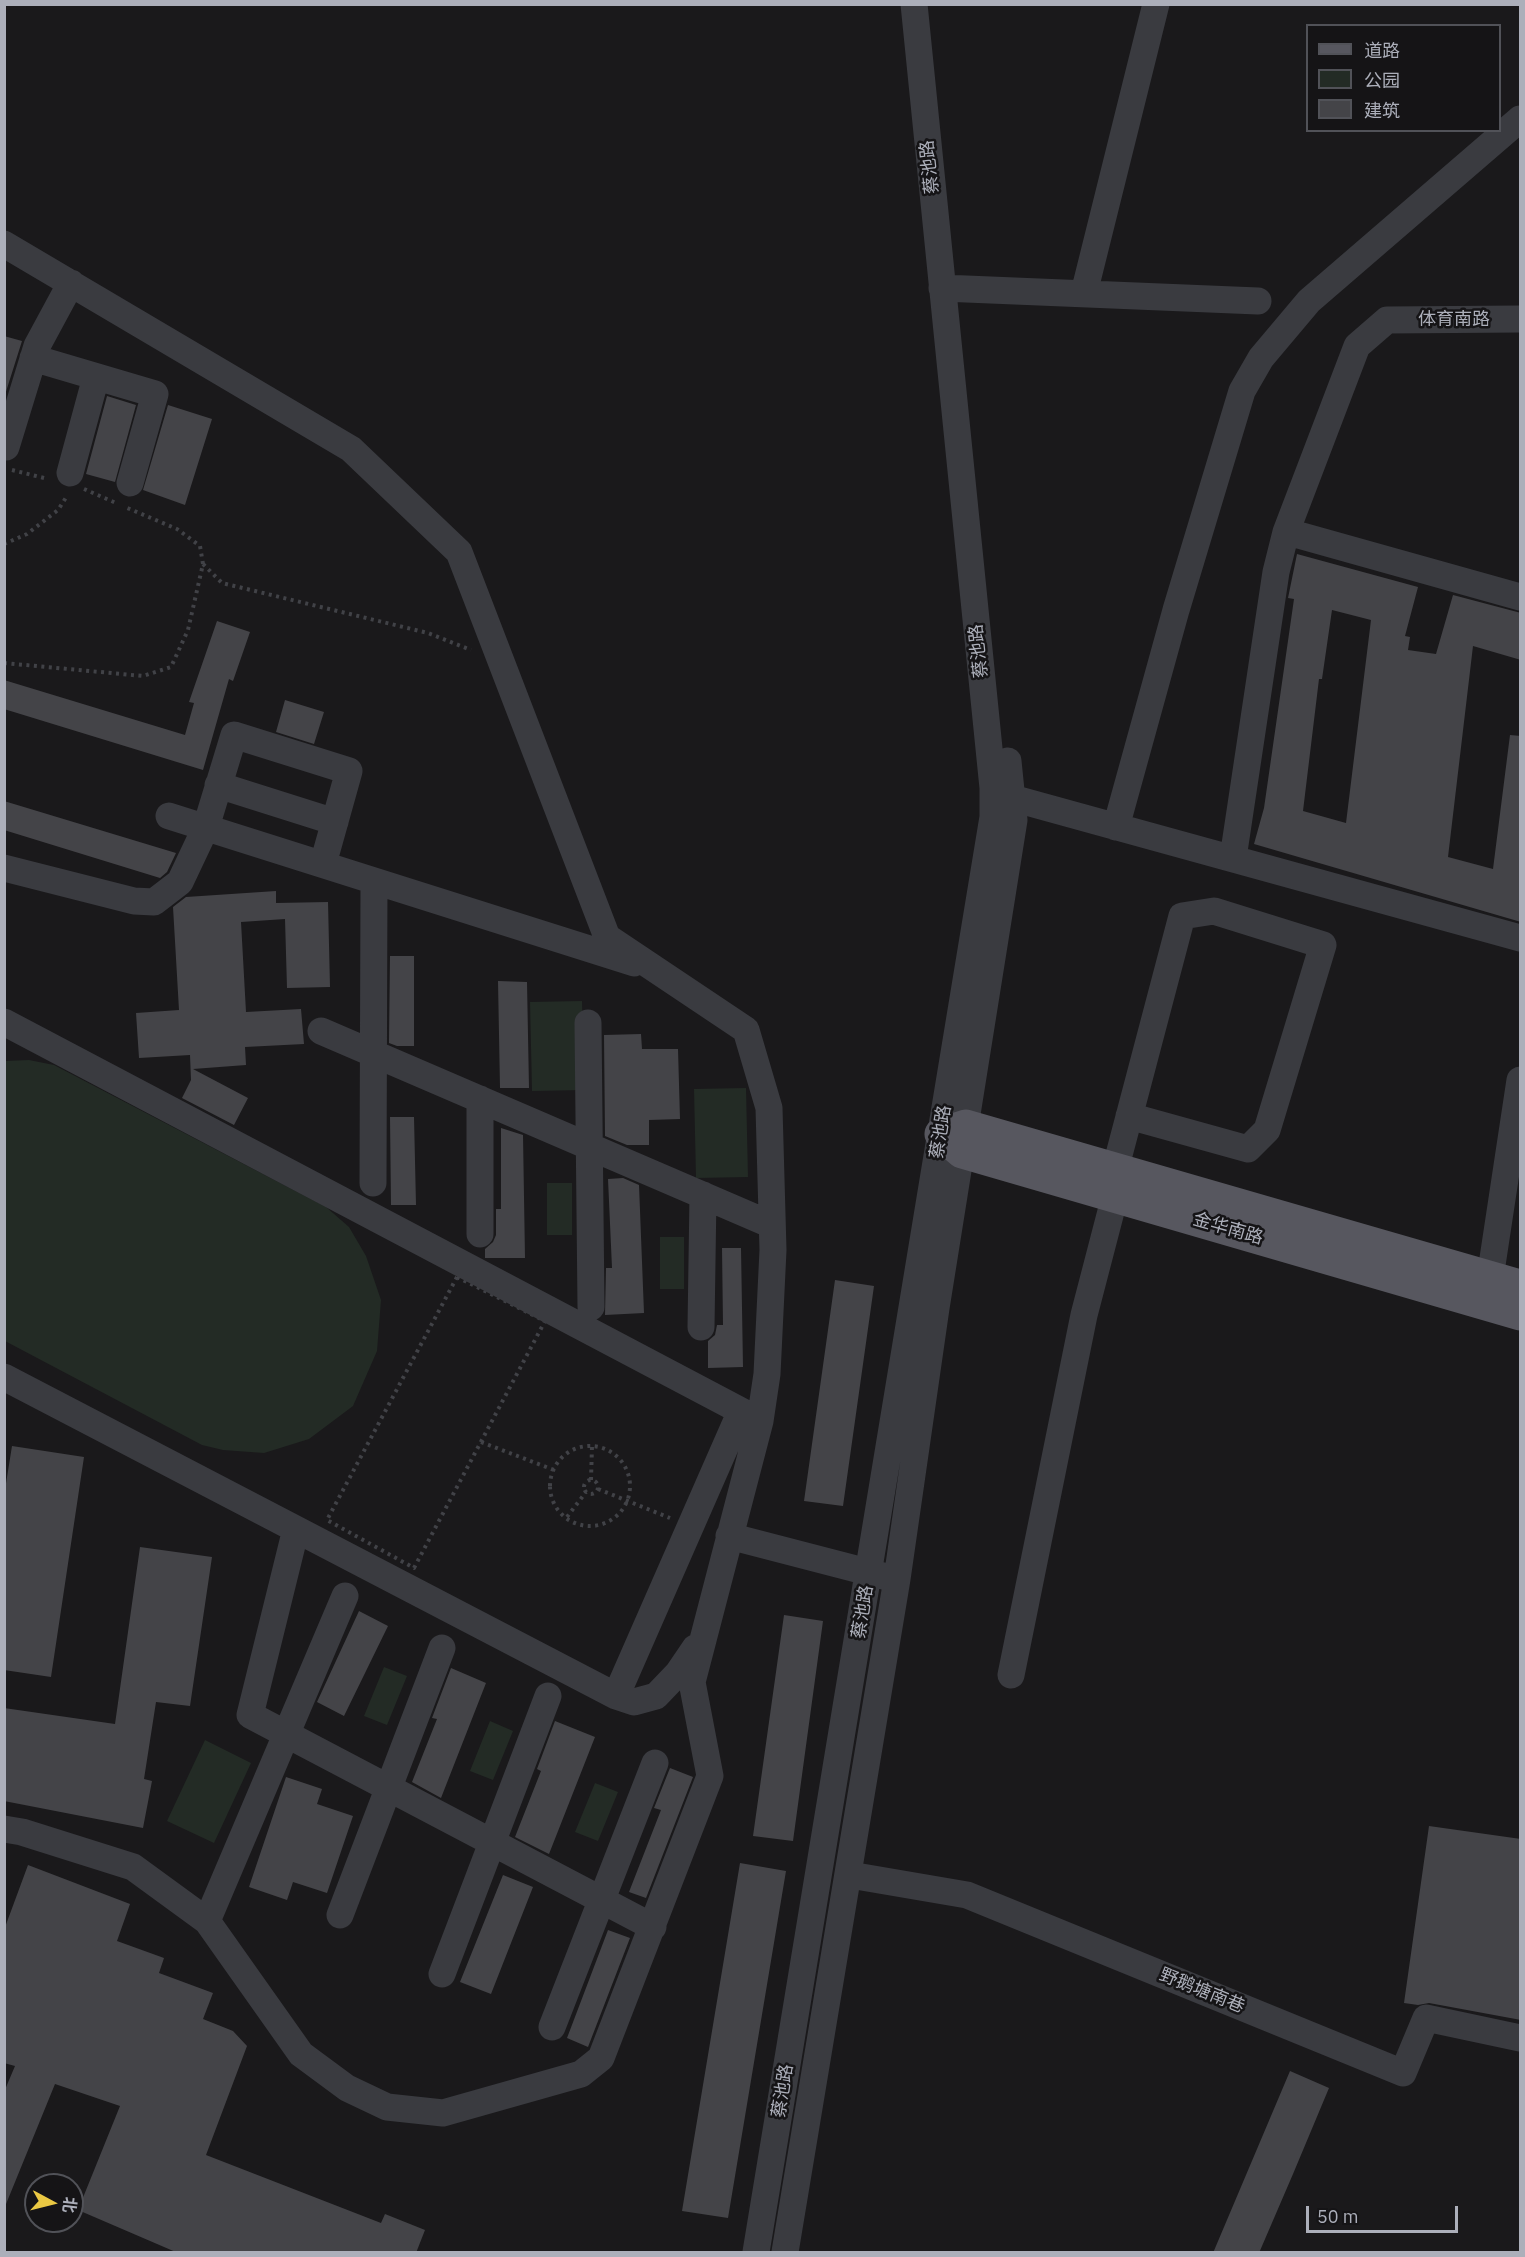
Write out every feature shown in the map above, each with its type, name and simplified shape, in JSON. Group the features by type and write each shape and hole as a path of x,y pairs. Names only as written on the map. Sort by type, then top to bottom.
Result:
{"main road":[{"name":"金华南路","path":"957,1137 1499,1289 1521,1314"}],"street":[{"name":"蔡池路","path":"914,4 951,287"},
{"name":"蔡池路","path":"785,2253 850,1875 897,1579 936,1308 993,816 1002,793 951,287 930,4"},
{"path":"1084,293 1156,4"},
{"path":"1116,827 1176,610 1242,391 1262,358 1309,301 1521,120"},
{"path":"4,244 351,448 459,552 607,937 746,1030 769,1108 772,1225 767,1374 751,1416 691,1527 616,1696"},
{"path":"5,458 33,358 70,283"},
{"path":"951,287 1258,301"},
{"name":"体育南路","path":"1389,324 1521,319"},
{"path":"1238,859 1276,572 1286,532 1357,346 1389,324"},
{"path":"1238,859 1286,569 1295,534 1336,417 1364,351 1389,324"},
{"name":"体育南路","path":"1389,324 1521,329"},
{"path":"33,358 155,394 130,483"},
{"path":"66,483 96,377"},
{"path":"1295,534 1521,597"},
{"path":"4,868 134,901 154,902 180,882 206,826 234,735 349,771 323,864"},
{"path":"218,785 335,822"},
{"path":"1002,793 1116,827 1521,938"},
{"path":"169,816 206,826 588,951 655,969"},
{"path":"373,1183 375,881"},
{"path":"1011,1675 1084,1315 1129,1116 1182,916 1214,911 1323,945 1267,1130 1248,1149 1129,1116"},
{"path":"4,1022 751,1416"},
{"path":"588,1023 591,1307"},
{"path":"321,1031 772,1225"},
{"path":"1499,1289 1521,1080"},
{"path":"480,1099 480,1234"},
{"name":"蔡池路","path":"756,2253 869,1574 957,1137"},
{"path":"701,1327 704,1195"},
{"path":"4,1377 616,1696 634,1702 656,1696 678,1673 704,1635"},
{"path":"4,1829 22,1832 133,1867 207,1921 301,2054 347,2088 387,2107 443,2113 581,2074 601,2058 710,1776 692,1682 729,1536 751,1416"},
{"path":"296,1529 250,1715 653,1927"},
{"path":"729,1536 869,1574 897,1579"},
{"path":"207,1921 345,1596"},
{"path":"340,1915 442,1648"},
{"path":"442,1974 548,1696"},
{"path":"552,2026 655,1763"},
{"name":"野鹅塘南巷","path":"850,1875 967,1895 1403,2073 1426,2018 1521,2038"}],"path":[{"path":"4,663 143,676 171,667 188,630 203,564 200,546 177,529 5,458"},
{"path":"4,544 27,534 58,510 66,483"},
{"path":"203,564 222,583 428,633 469,649 475,654"},
{"path":"457,1277 545,1322 481,1442 414,1568 327,1520 457,1277"},
{"path":"481,1442 554,1470"},
{"path":"591,1480 592,1446"},
{"path":"592,1446 612,1452 622,1461 628,1473 630,1487 627,1501 621,1511 600,1525 587,1526 567,1518 556,1506 551,1495 554,1470 561,1458 572,1450 592,1446"},
{"path":"591,1480 597,1482 598,1489"},
{"path":"586,1492 584,1485 591,1480"},
{"path":"598,1489 691,1527"},
{"path":"586,1492 593,1494 598,1489"},
{"path":"567,1518 586,1492"}],"green space":[{"path":"582,1001 584,1090 532,1091 530,1002"},
{"path":"29,1060 54,1065 326,1207 349,1227 366,1256 381,1300 377,1351 353,1406 309,1439 264,1453 223,1450 202,1445 5,1341 5,1061"},
{"path":"746,1088 748,1177 696,1178 694,1089"},
{"path":"547,1183 572,1183 572,1235 547,1235"},
{"path":"660,1237 684,1237 684,1289 660,1289"},
{"path":"384,1667 407,1676 387,1725 364,1716"},
{"path":"490,1721 513,1731 493,1780 470,1771"},
{"path":"205,1740 251,1763 214,1843 167,1821"},
{"path":"595,1783 618,1792 598,1841 575,1832"}],"building":[{"path":"4,336 22,341 4,398"},
{"path":"107,396 136,405 115,482 86,474"},
{"path":"168,405 212,419 185,505 143,490"},
{"path":"1297,554 1418,587 1405,636 1410,637 1408,650 1436,654 1453,595 1521,613 1521,660 1473,646 1448,857 1493,869 1510,735 1521,736 1521,922 1254,844 1264,808 1294,599 1288,598","holes":["1332,610 1371,620 1346,823 1303,811 1319,679 1322,679"]},
{"path":"217,621 250,632 233,681 229,679 203,770 4,709 4,680 185,735 194,703 189,702"},
{"path":"285,700 324,712 314,744 276,732"},
{"path":"4,801 176,853 167,872 160,878 4,830"},
{"path":"276,891 276,903 328,902 330,987 287,988 285,919 241,922 246,1012 301,1009 304,1044 245,1047 246,1065 193,1069 248,1098 234,1125 182,1098 191,1080 190,1055 139,1058 136,1013 179,1010 173,907 186,897"},
{"path":"390,956 414,956 414,1046 397,1046 389,1043"},
{"path":"498,981 527,982 529,1088 500,1088"},
{"path":"641,1034 642,1049 678,1049 680,1119 649,1120 649,1145 627,1145 605,1136 604,1035"},
{"path":"390,1117 414,1117 416,1205 391,1205"},
{"path":"501,1128 523,1135 525,1258 485,1258 485,1249 493,1242 496,1235 496,1209 501,1209"},
{"path":"623,1178 639,1185 644,1313 605,1315 606,1268 612,1268 608,1179"},
{"path":"722,1248 741,1248 743,1367 708,1368 708,1341 715,1335 717,1325 723,1325"},
{"path":"835,1280 874,1286 843,1506 804,1501"},
{"path":"12,1446 84,1457 51,1677 4,1670 4,1496"},
{"path":"140,1547 212,1557 190,1706 156,1702 144,1779 152,1781 143,1828 4,1801 4,1708 115,1724"},
{"path":"359,1611 388,1626 344,1716 317,1702"},
{"path":"784,1615 823,1621 793,1841 753,1836"},
{"path":"451,1668 486,1683 441,1798 412,1782 437,1719 432,1718"},
{"path":"555,1721 595,1737 549,1854 515,1837 541,1771 537,1769"},
{"path":"670,1768 693,1777 646,1898 629,1892 661,1810 654,1808"},
{"path":"286,1777 322,1789 317,1804 353,1816 327,1893 293,1882 287,1900 249,1887"},
{"path":"1429,1826 1521,1839 1521,2020 1429,2003 1418,2005 1404,2003"},
{"path":"740,1863 786,1871 728,2218 682,2211"},
{"path":"28,1865 130,1904 117,1941 164,1958 159,1973 213,1993 203,2019 233,2031 247,2046 206,2155 381,2223 385,2214 425,2230 416,2253 178,2253 84,2213 84,2195 120,2106 55,2084 4,2209 4,2092 15,2066 4,2063 4,1930"},
{"path":"503,1875 533,1887 491,1994 460,1982"},
{"path":"608,1930 630,1938 588,2047 567,2038"},
{"path":"1290,2071 1329,2088 1293,2174 1259,2253 1213,2253"}]}
